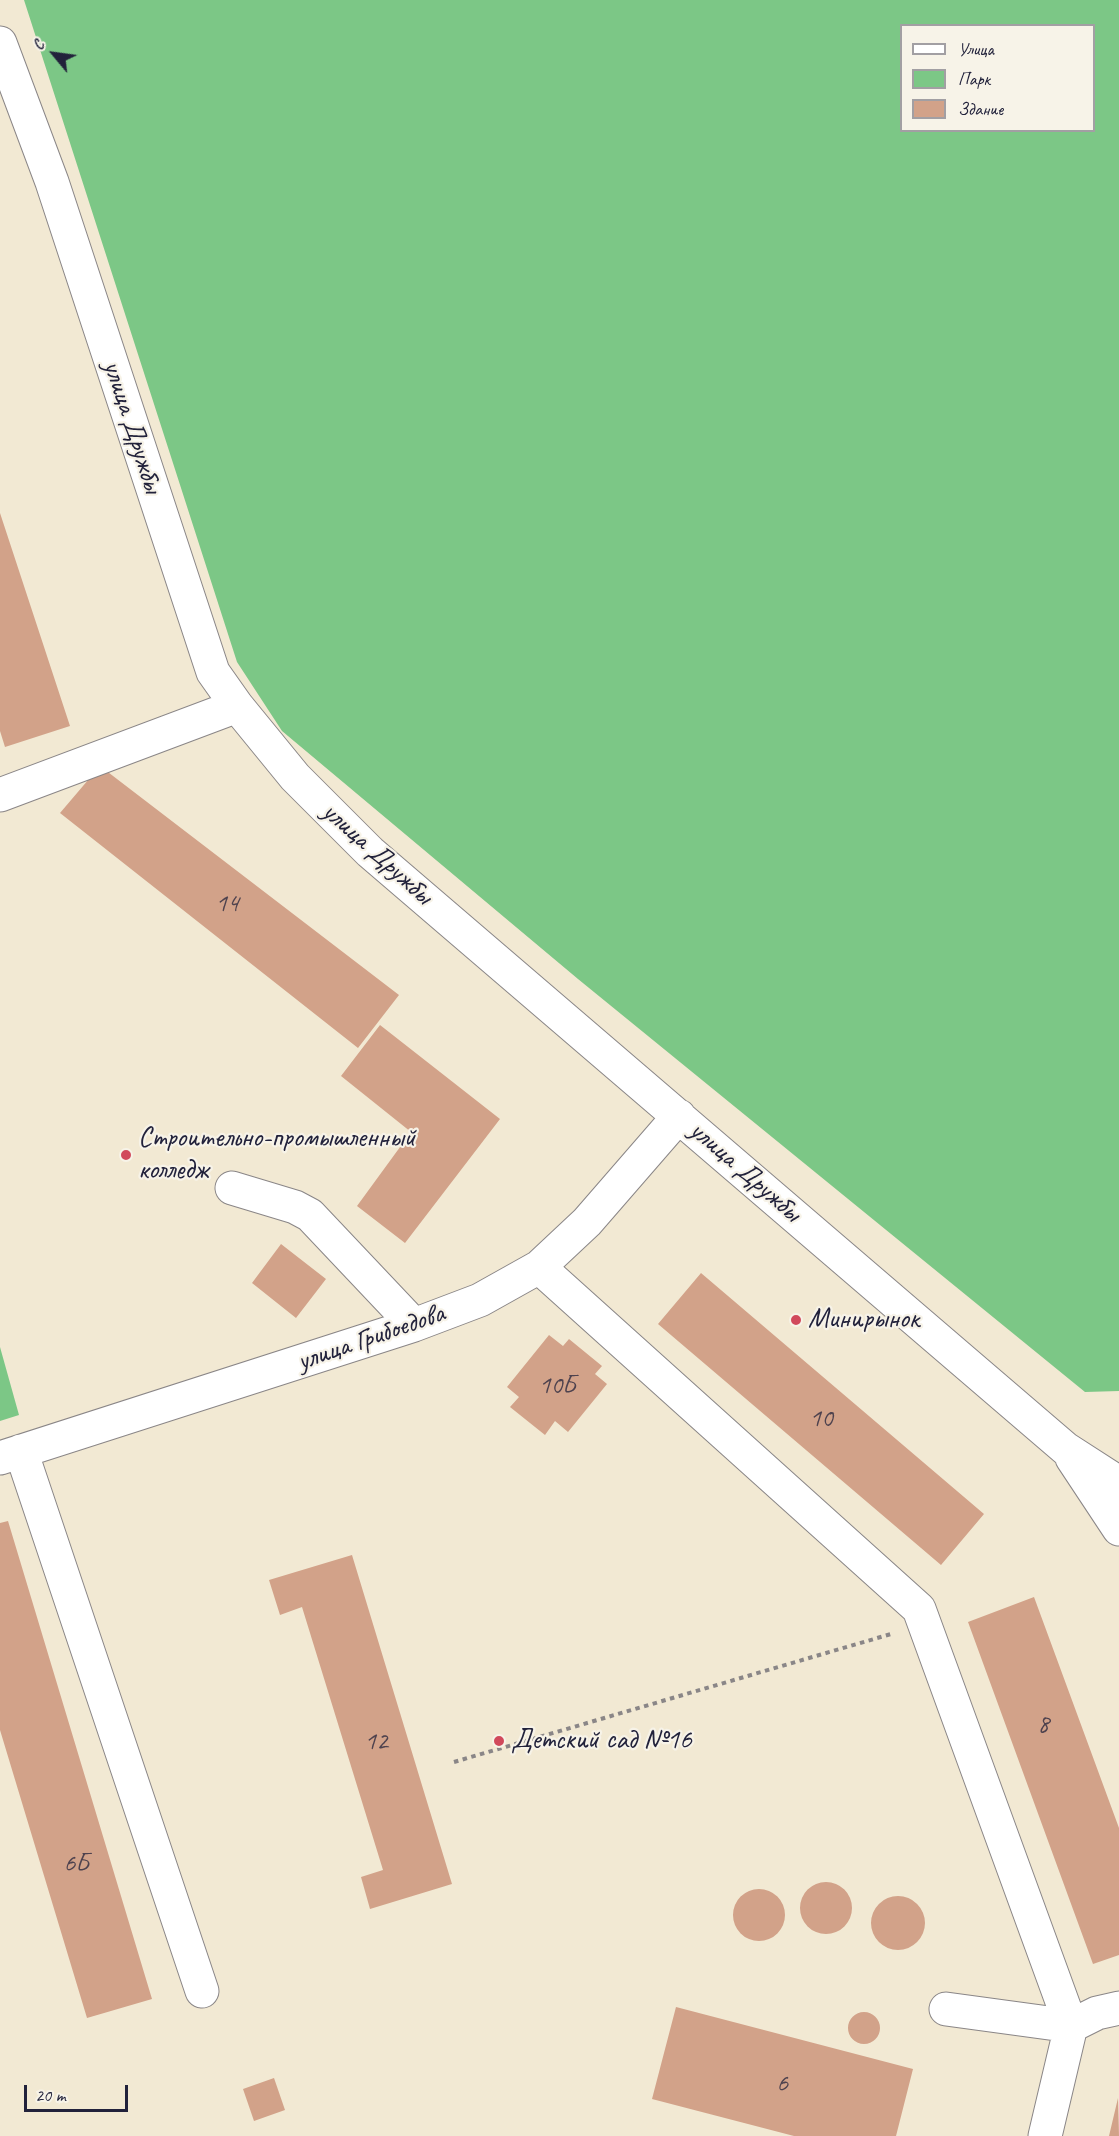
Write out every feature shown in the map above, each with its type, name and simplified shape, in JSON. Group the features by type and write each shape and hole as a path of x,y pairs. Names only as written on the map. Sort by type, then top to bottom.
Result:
{"street":[{"name":"улица Дружбы","path":"0,43 52,182 213,672 237,706 295,777 370,852 1066,1449"},
{"path":"0,795 237,706"},
{"name":"улица Грибоедова","path":"11,1454 414,1325 480,1300 538,1267 587,1222 679,1116"},
{"path":"232,1188 295,1207 310,1215 414,1325"},
{"path":"538,1267 919,1609 1071,2025 1044,2136"},
{"path":"1066,1449 1119,1483"},
{"path":"1066,1449 1119,1529"},
{"path":"11,1454 202,1991"},
{"path":"946,2009 1071,2025 1097,2013 1119,2008"}],"path":[{"path":"454,1762 925,1625"}],"green space":[{"path":"24,0 1119,0 1119,1391 1085,1392 578,979 282,731 237,662"},
{"path":"0,1347 19,1415 0,1421"}],"building":[{"path":"0,513 70,726 5,747 0,731"},
{"path":"100,766 399,995 358,1048 60,813"},
{"path":"380,1025 500,1119 405,1243 357,1206 411,1132 341,1076"},
{"path":"281,1244 326,1279 296,1318 252,1283"},
{"path":"701,1273 984,1514 941,1565 658,1324"},
{"path":"549,1335 563,1346 569,1339 602,1366 595,1374 607,1384 568,1432 555,1421 545,1435 510,1407 519,1397 507,1387"},
{"path":"8,1521 152,1999 87,2018 0,1730 0,1523"},
{"path":"352,1555 452,1884 370,1909 361,1877 383,1870 302,1607 280,1615 269,1580"},
{"path":"1034,1597 1119,1828 1119,1955 1093,1964 968,1622"},
{"path":"826,1882 840,1886 848,1894 852,1908 848,1922 840,1930 826,1934 812,1930 804,1922 800,1908 804,1894 812,1886"},
{"path":"759,1889 769,1891 777,1897 783,1905 785,1915 783,1925 777,1933 769,1939 759,1941 749,1939 741,1933 735,1925 733,1915 735,1905 741,1897 749,1891"},
{"path":"898,1896 908,1898 917,1904 923,1913 925,1923 923,1933 917,1942 908,1948 898,1950 888,1948 879,1942 873,1933 871,1923 873,1913 879,1904 888,1898"},
{"path":"676,2007 913,2069 896,2136 794,2136 652,2099"},
{"path":"864,2012 875,2017 880,2028 875,2039 864,2044 853,2039 848,2028 853,2017"},
{"path":"274,2078 285,2110 254,2121 243,2089"},
{"path":"1118,2098 1119,2136 1109,2136"}],"place":[{"name":"Строительно-промышленный колледж","path":"126,1155"},
{"name":"Минирынок","path":"796,1320"},
{"name":"Детский сад №16","path":"499,1741"}]}
